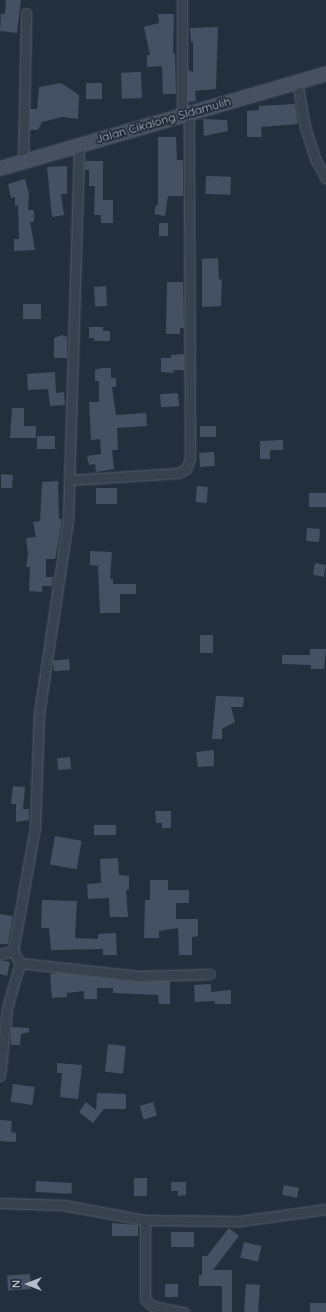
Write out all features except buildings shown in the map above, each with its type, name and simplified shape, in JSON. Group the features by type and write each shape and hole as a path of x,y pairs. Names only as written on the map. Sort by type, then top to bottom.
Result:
{"street":[{"path":"69,480 178,473 186,469 190,459 182,0"},
{"path":"23,162 26,13"},
{"name":"Jalan Cikalong SIdamulih","path":"0,168 326,73"},
{"path":"297,81 305,126 316,160 326,179"},
{"path":"0,1076 7,1008 20,963 13,950 35,828 39,714 68,520 79,145"},
{"path":"0,954 13,950"},
{"path":"20,963 138,976 210,974"},
{"path":"0,1203 63,1204 145,1220 240,1221 326,1209"},
{"path":"145,1220 145,1299 152,1306 184,1312"}]}
